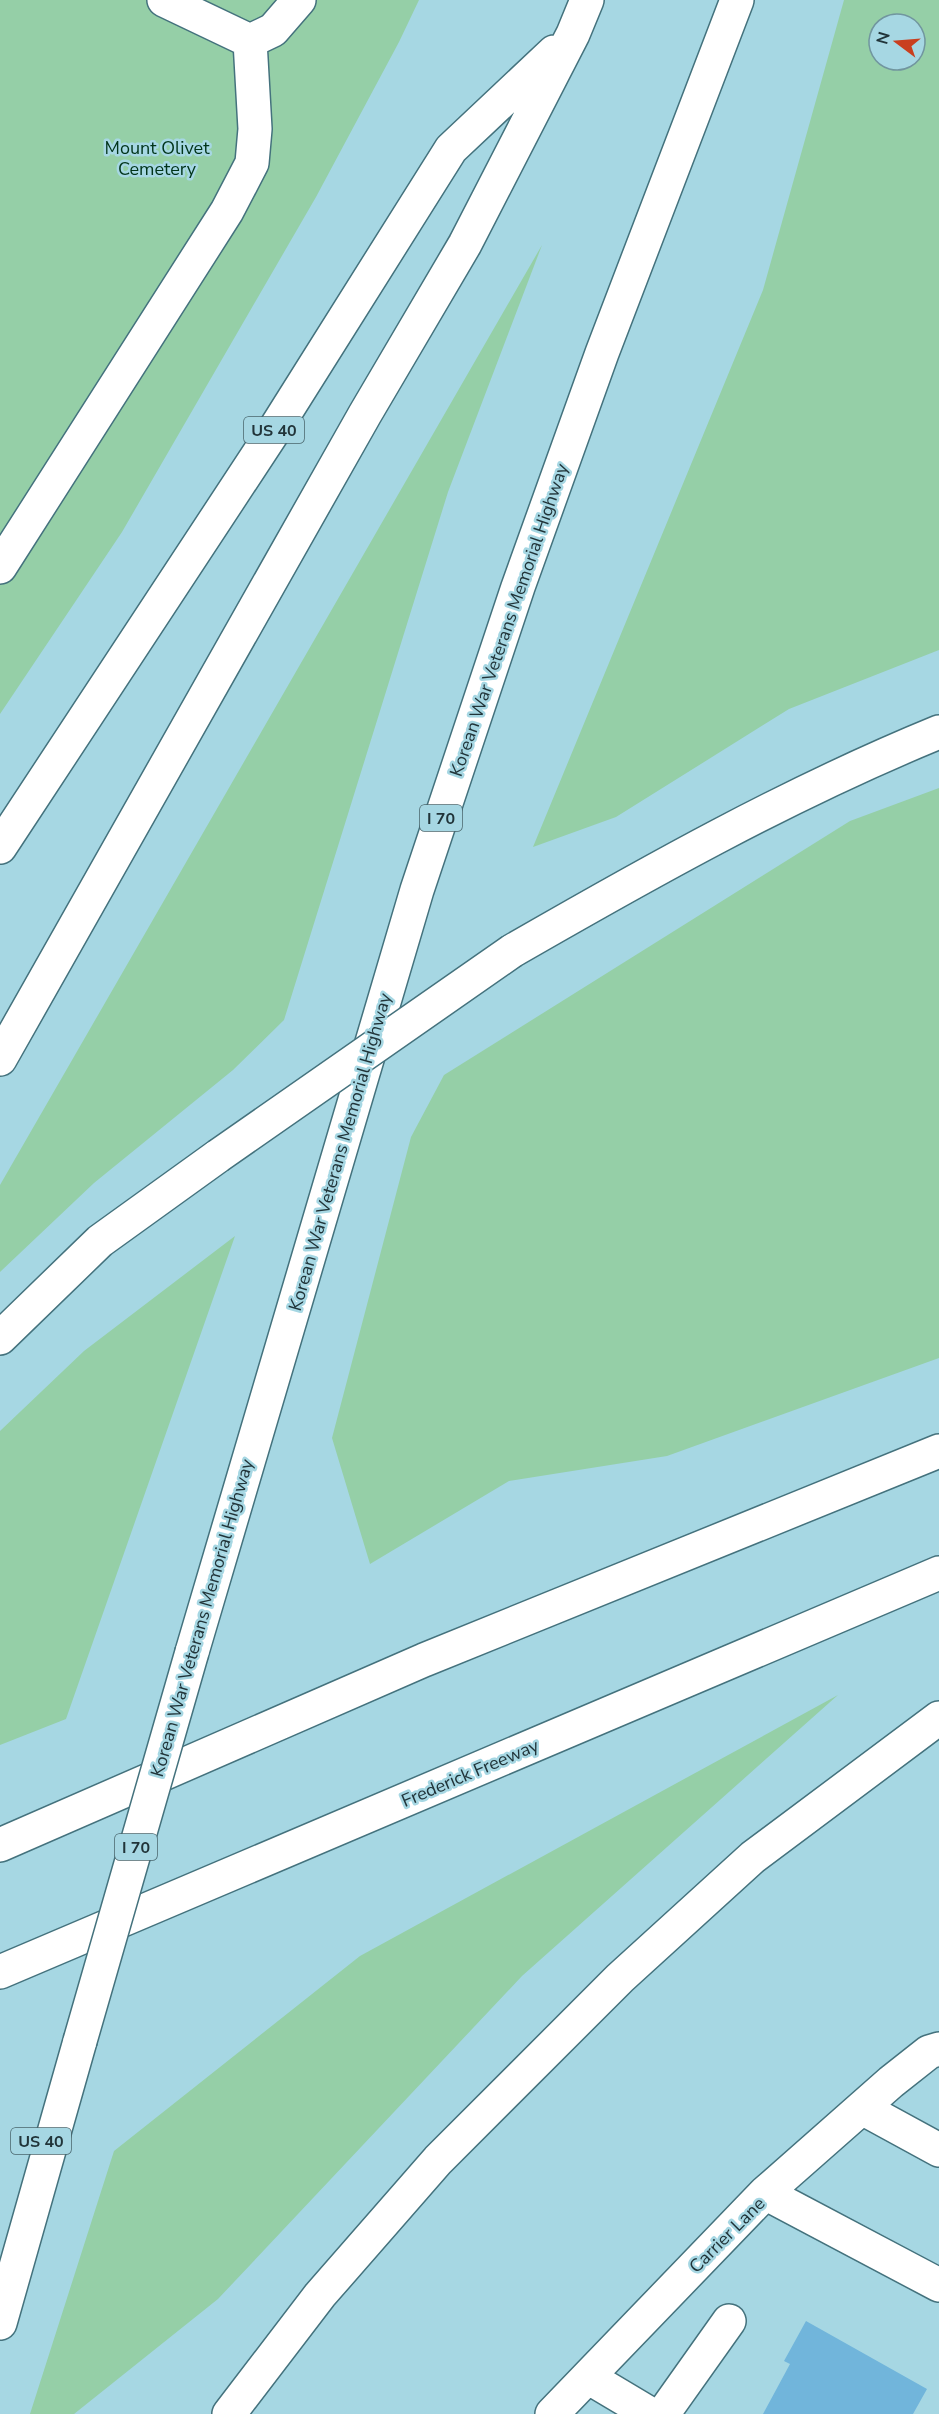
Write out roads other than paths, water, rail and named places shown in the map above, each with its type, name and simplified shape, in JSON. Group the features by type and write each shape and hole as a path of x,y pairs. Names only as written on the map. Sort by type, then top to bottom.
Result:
{"main road":[{"path":"164,0 250,41"},
{"path":"250,41 273,30 299,0"},
{"path":"0,1059 365,414 465,244 573,34 587,0"},
{"name":"Korean War Veterans Memorial Highway","path":"0,2322 192,1652 417,890 518,587 602,353 737,0"},
{"name":"US 40","path":"0,847 273,432 451,149 573,34"},
{"path":"0,567 227,211 252,163 255,129 250,41"},
{"path":"0,1338 100,1241 512,951 651,870 781,802 939,732"},
{"path":"0,1845 424,1660 939,1451"},
{"name":"Frederick Freeway","path":"0,1972 939,1573"},
{"path":"230,2414 320,2295 438,2160 620,1978 753,1857 939,1718"},
{"name":"US 40","path":"0,2241 80,2041"},
{"path":"765,2193 929,2052 939,2049"},
{"path":"862,2108 939,2150"},
{"name":"Carrier Lane","path":"552,2414 765,2193 939,2285"},
{"path":"663,2414 729,2321"},
{"path":"588,2377 650,2414"}],"park label":[{"name":"Mount Olivet Cemetery","path":"157,158"}]}
